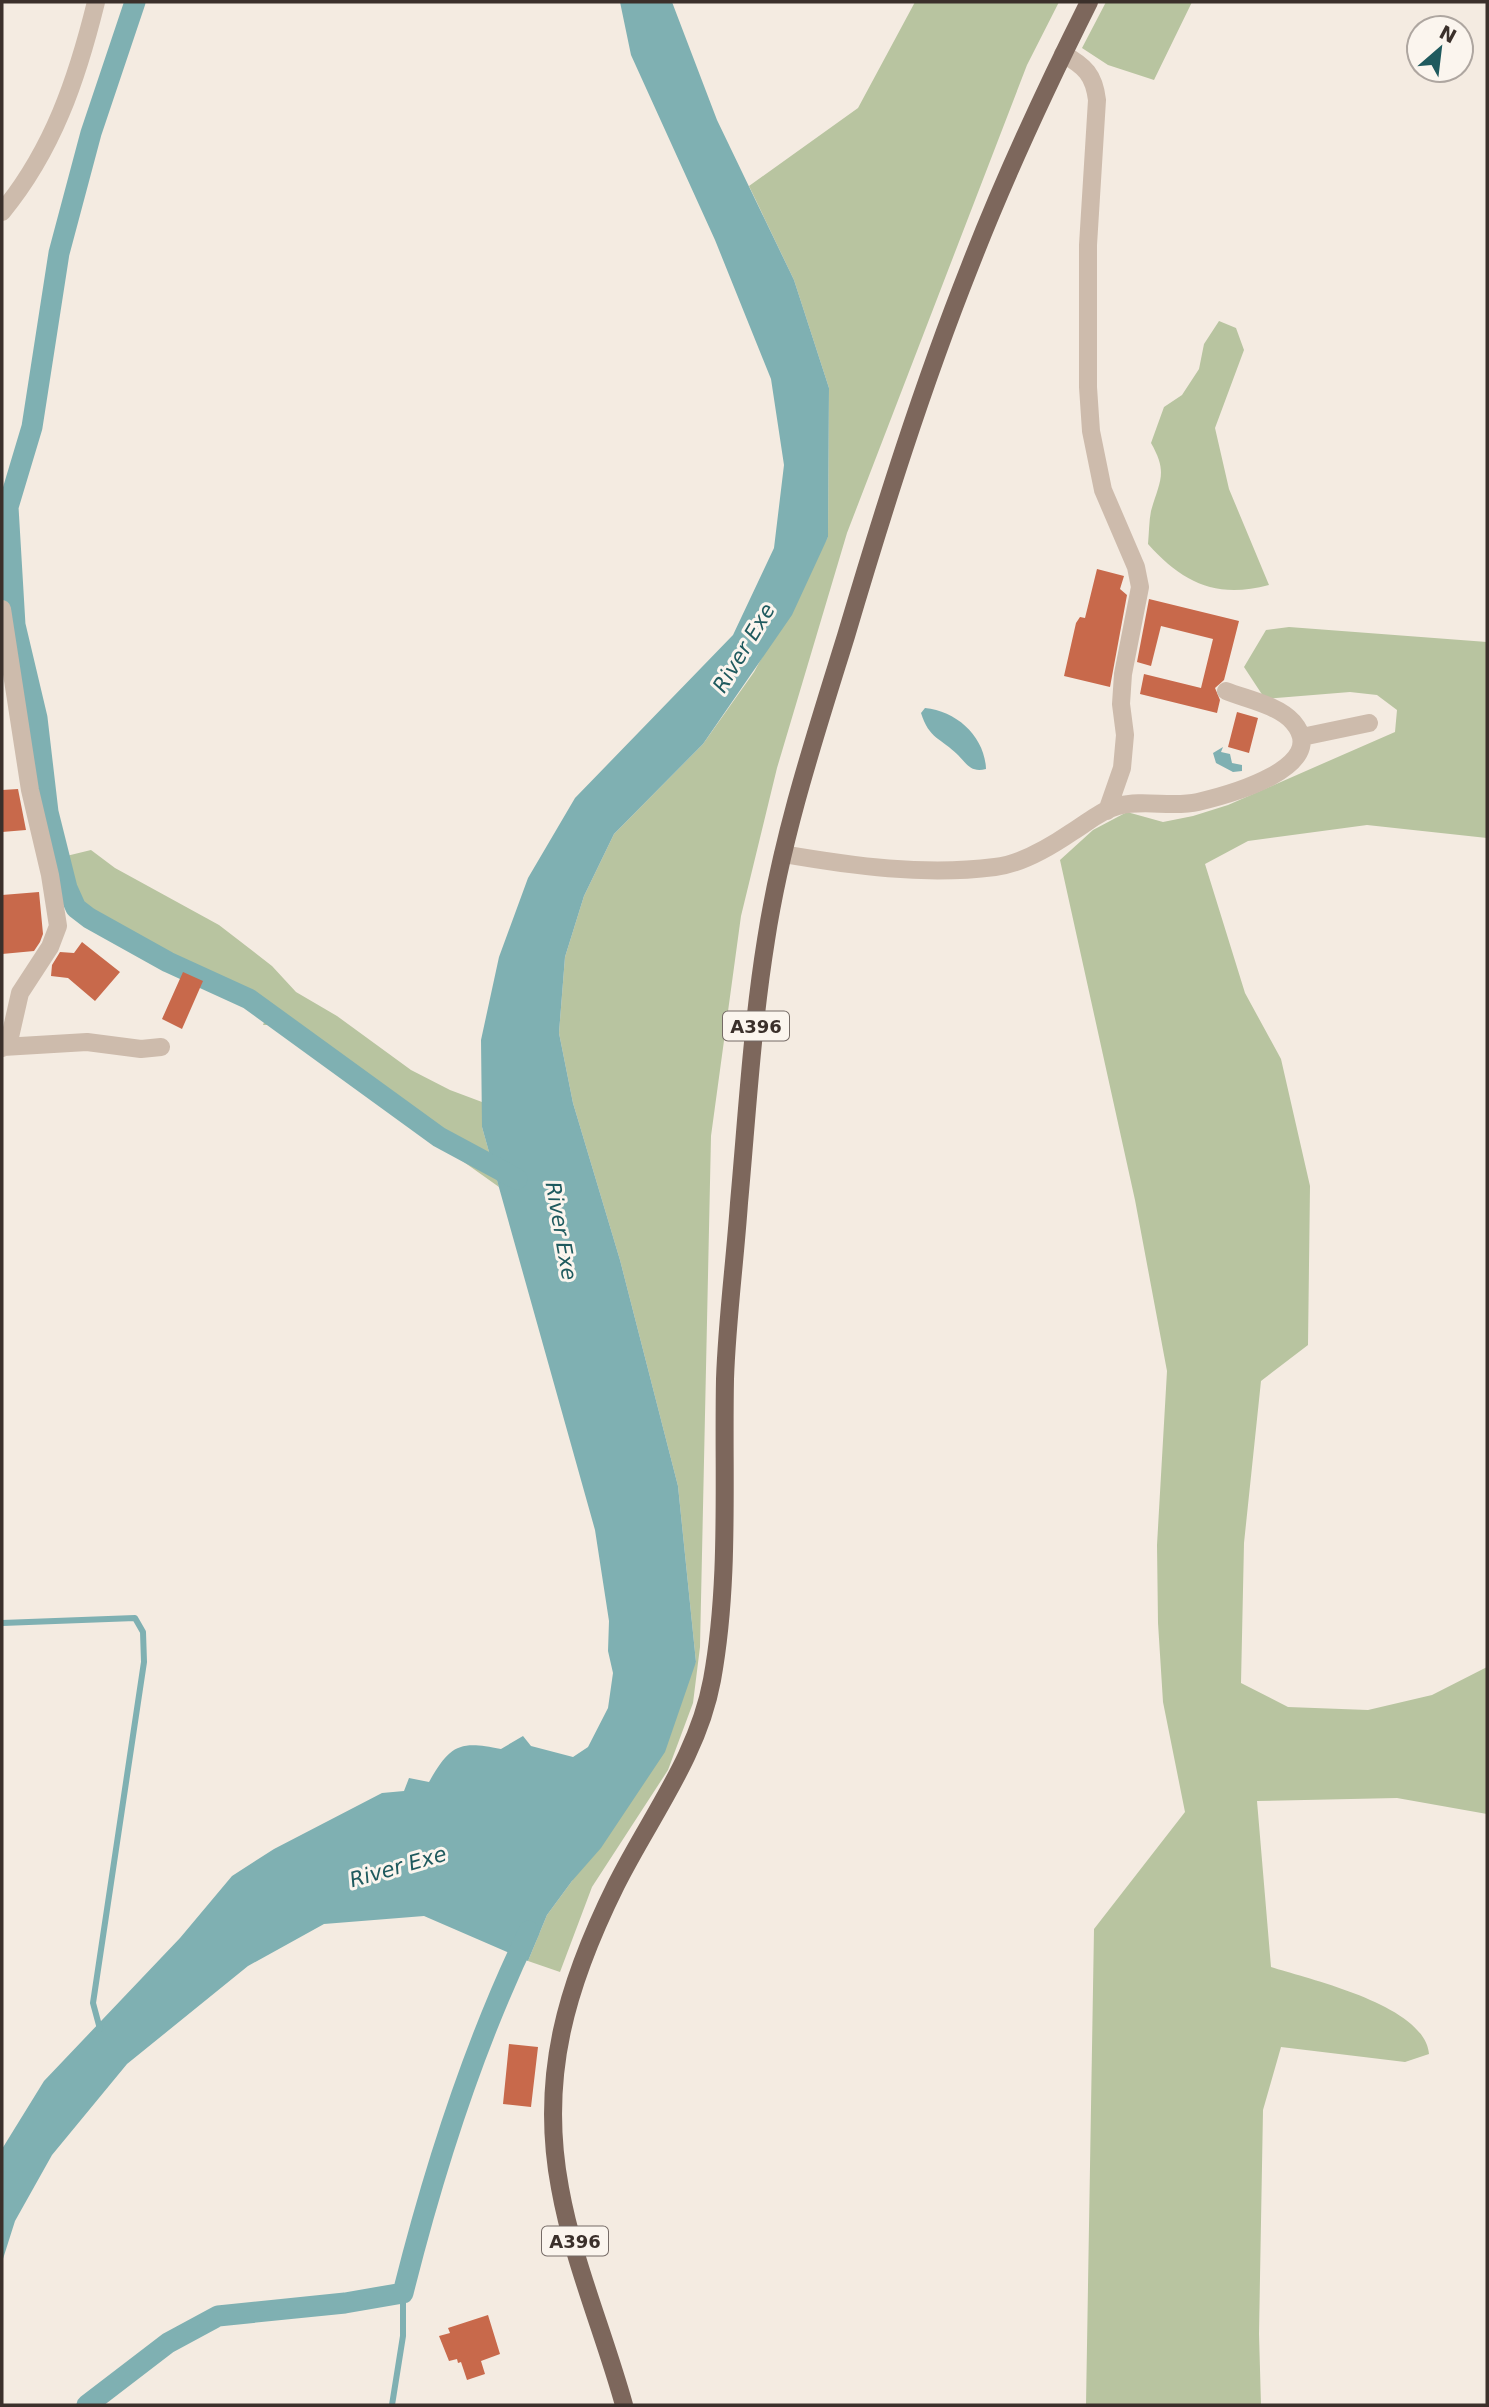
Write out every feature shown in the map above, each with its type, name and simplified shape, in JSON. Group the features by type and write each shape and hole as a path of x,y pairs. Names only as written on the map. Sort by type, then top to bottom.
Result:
{"main road":[{"name":"A396","path":"624,2405 560,2190 553,2132 555,2073 565,2009 579,1965 619,1879 689,1751 703,1716 712,1678 723,1553 725,1371 748,1100 766,939 792,811 886,503 969,267 1063,54 1089,2"}],"street":[{"path":"2,212 49,144 80,66 96,2"},
{"path":"1063,54 1081,64 1090,73 1095,84 1097,100 1088,245 1088,387 1091,431 1104,490 1136,567 1140,587 1124,674 1121,705 1125,735 1122,768 1107,811"},
{"path":"2,609 30,790 50,875 58,926 50,947 20,993 9,1037 2,1047"},
{"path":"783,855 848,865 906,869 953,871 999,867 1035,854 1107,811 1130,805 1196,802 1250,785 1277,774 1292,763 1301,752 1302,737 1292,721 1226,691"},
{"path":"1302,737 1369,723"},
{"path":"2,1047 87,1042 141,1048 161,1047"}],"green space":[{"path":"915,2 1059,2 1027,65 847,533 777,768 741,916 711,1136 700,1647 693,1703 668,1770 592,1887 560,1972 528,1961 547,1915 572,1881 696,1662 678,1486 620,1260 573,1103 559,1033 565,957 584,896 614,834 703,744 754,672 828,537 829,388 794,280 749,186 858,108"},
{"path":"1106,2 1192,2 1154,80 1108,65 1082,48"},
{"path":"1219,321 1236,328 1244,350 1215,428 1229,489 1269,585 1250,589 1217,588 1188,578 1161,558 1148,544 1151,511 1161,477 1159,462 1151,443 1164,407 1182,395 1199,369 1204,344"},
{"path":"1289,627 1487,642 1487,838 1367,825 1248,841 1205,864 1245,993 1281,1059 1310,1186 1308,1345 1261,1381 1244,1543 1241,1683 1288,1707 1368,1710 1432,1695 1487,1667 1487,1814 1397,1798 1257,1801 1271,1967 1338,1987 1388,2008 1423,2037 1429,2054 1405,2062 1281,2047 1263,2110 1259,2334 1261,2405 1086,2405 1094,1929 1185,1812 1163,1702 1158,1623 1157,1545 1167,1371 1135,1200 1060,860 1093,830 1127,812 1163,822 1193,816 1228,805 1395,732 1397,710 1377,695 1350,692 1265,699 1244,667 1266,630"},
{"path":"91,850 115,868 219,925 272,966 296,992 337,1016 411,1070 450,1090 482,1102 482,1127 499,1187 271,1025 263,1025 266,1017 209,984 114,941 82,923 66,902 54,859"}],"water":[{"name":"River Exe","path":"620,2 672,2 717,120 794,280 829,388 828,537 792,615 703,744 614,834 584,896 565,957 559,1033 573,1103 620,1260 678,1486 696,1662 665,1752 601,1848 547,1915 528,1961 424,1916 324,1924 248,1966 127,2064 52,2155 15,2221 2,2262 2,2149 44,2081 180,1938 232,1876 274,1849 382,1793 404,1791 409,1778 429,1782 443,1760 457,1748 475,1745 501,1749 523,1736 531,1746 573,1757 588,1747 608,1708 613,1673 608,1651 609,1621 595,1530 482,1127 481,1040 499,957 528,878 575,798 733,635 774,548 784,465 771,379 715,240 631,55"},
{"path":"925,708 948,714 975,736 981,746 986,769 977,770 970,767 932,733 921,713"},
{"path":"1223,747 1221,752 1230,754 1232,763 1242,765 1242,771 1233,772 1216,763 1213,753"}],"building":[{"path":"1097,569 1124,576 1120,589 1127,595 1110,687 1064,676 1076,623 1080,617 1085,618"},
{"path":"1149,599 1239,621 1224,680 1215,688 1220,700 1217,713 1140,694 1144,674 1201,688 1213,639 1161,626 1151,666 1137,662"},
{"path":"1237,712 1258,718 1249,753 1228,747"},
{"path":"18,789 26,830 2,832 2,790"},
{"path":"39,892 43,934 40,942 34,951 2,954 2,895"},
{"path":"82,942 120,972 95,1001 68,978 51,976 52,965 60,952 74,953"},
{"path":"183,972 203,981 182,1029 162,1019"},
{"path":"509,2044 538,2047 531,2107 503,2104"},
{"path":"488,2315 500,2354 481,2361 485,2374 467,2380 461,2362 458,2363 457,2359 449,2361 439,2336 450,2333 448,2328"}],"waterway":[{"path":"135,2 91,133 59,253 32,427 8,507 15,625 37,718 48,812 67,888 76,908 89,918 168,962 249,999 439,1137 517,1179"},
{"path":"2,1623 135,1618 143,1632 144,1662 93,2003 100,2029"},
{"path":"87,2405 168,2343 218,2316 345,2303 403,2293 428,2200 473,2063 529,1931"},
{"path":"392,2405 403,2336 403,2293"}]}
